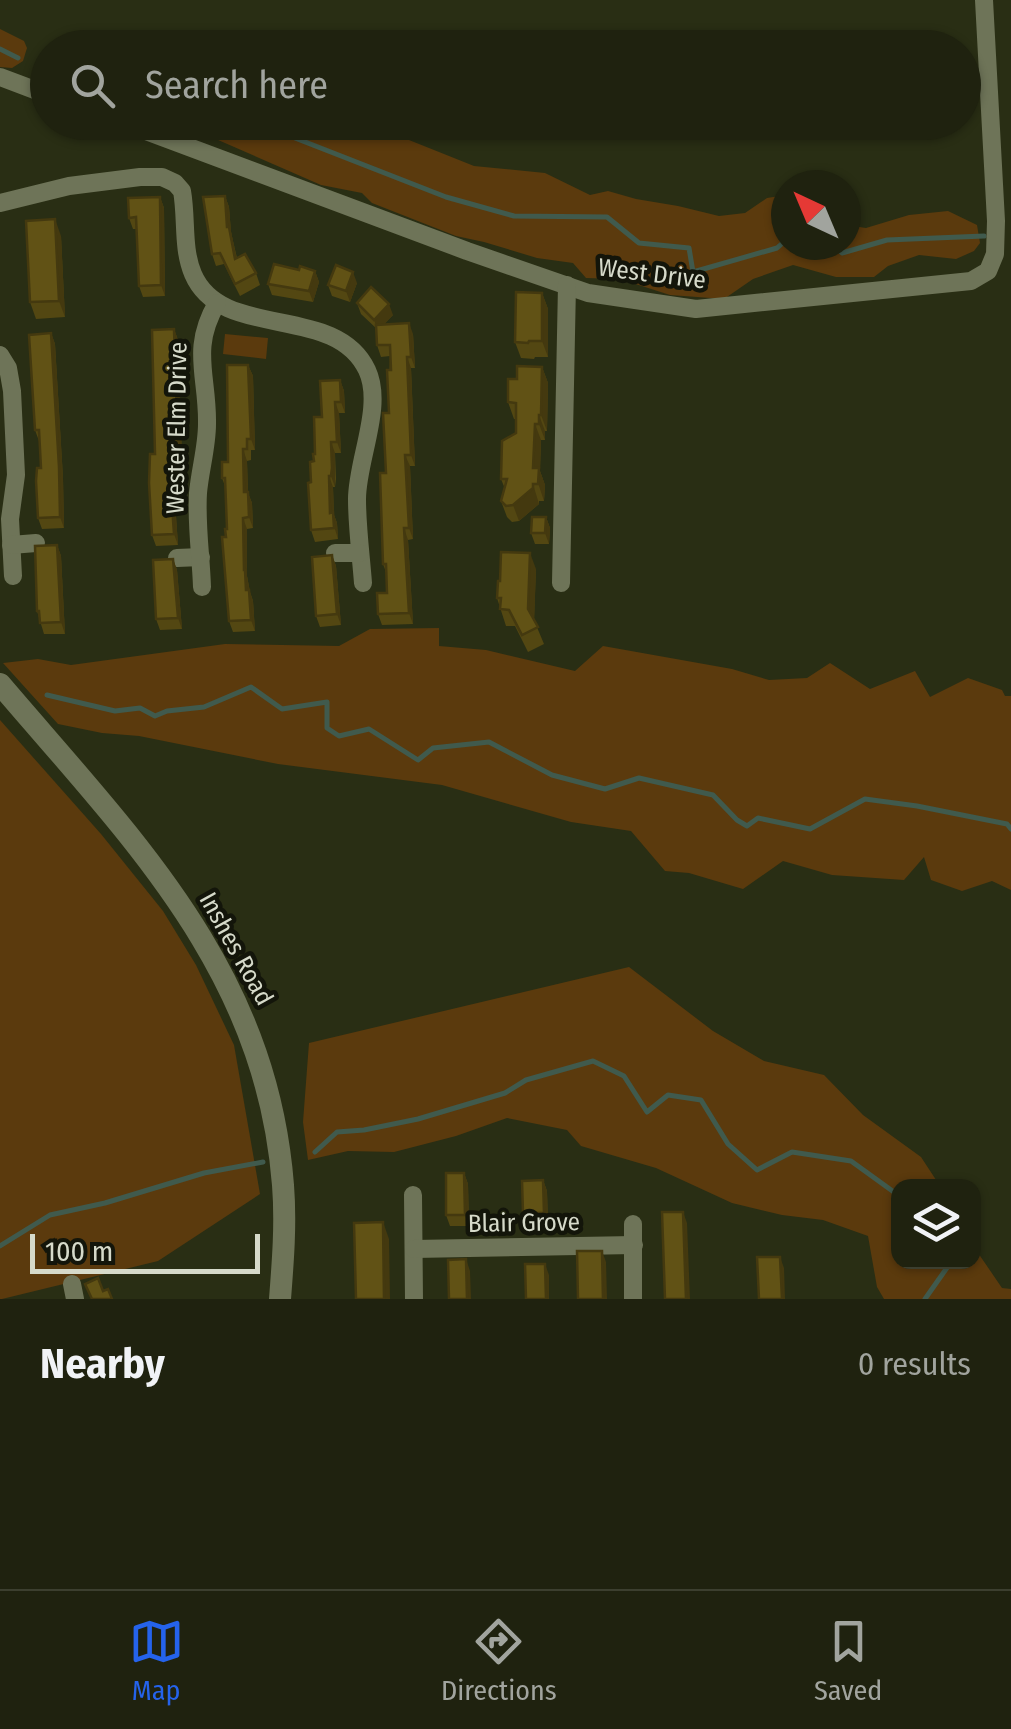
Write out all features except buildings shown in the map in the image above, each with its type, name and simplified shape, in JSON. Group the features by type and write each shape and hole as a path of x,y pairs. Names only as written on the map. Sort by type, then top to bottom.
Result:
{"street":[{"name":"West Drive","path":"170,140 588,292 696,309 971,282 988,271 995,254 984,0"},
{"path":"0,76 30,88"},
{"path":"0,203 69,186 162,177 182,191 187,258 204,292 217,303 242,313 337,338 356,353 368,372 372,391 372,414 358,474 363,584"},
{"path":"561,583 567,285"},
{"name":"Wester Elm Drive","path":"202,586 198,500 208,414 201,354 208,317 217,303"},
{"path":"0,355 8,368 12,391 16,475 10,520 13,576"},
{"path":"12,545 36,543"},
{"path":"335,553 360,553"},
{"path":"177,558 201,557"},
{"name":"Inshes Road","path":"0,684 162,876 236,999 260,1062 280,1152 285,1219 280,1299"},
{"path":"413,1195 414,1299"},
{"path":"633,1299 634,1224"},
{"name":"Blair Grove","path":"414,1249 634,1245"}],"shaded area":[{"path":"0,29 24,41 27,48 23,61 12,68 0,67"},
{"path":"218,140 409,140 474,166 545,173 590,195 608,191 719,216 745,213 771,197 771,260 861,260 861,227 909,215 948,211 977,225 980,243 974,251 956,259 919,255 888,266 874,277 836,277 793,265 753,279 724,299 670,295 620,279 586,278 573,263 537,258 456,236 372,203 362,193 321,185"},
{"path":"225,334 268,338 266,359 223,354"},
{"path":"439,628 439,646 486,650 575,671 603,646 732,669 769,680 807,678 830,663 870,689 915,671 930,697 968,678 1002,690 1005,696 1011,696 1011,890 992,881 962,891 931,880 924,857 904,880 832,875 783,861 743,889 689,873 665,871 631,831 571,822 442,785 278,764 58,724 3,663 38,659 71,665 225,644 339,646 370,629"},
{"path":"0,720 163,911 196,965 234,1045 260,1194 158,1261 2,1299 0,1299"},
{"path":"629,967 713,1031 764,1061 824,1075 863,1115 921,1157 935,1179 891,1179 891,1269 981,1269 981,1257 1002,1288 1011,1289 1011,1299 884,1299 877,1287 868,1236 823,1220 732,1203 656,1168 581,1146 567,1130 507,1118 394,1152 348,1151 308,1160 303,1122 309,1043"}],"waterway":[{"path":"0,49 18,58"},
{"path":"300,140 446,197 514,216 607,217 639,243 689,248 693,272 771,250"},
{"path":"861,248 887,240 984,236"},
{"path":"47,695 115,711 140,708 155,716 204,707 251,687 282,709 327,702 327,728 339,736 369,729 418,760 433,748 489,742 552,775 605,789 639,778 713,795 747,826 758,818 810,829 865,799 1007,824 1011,829"},
{"path":"315,1152 337,1132 418,1119 505,1093 526,1080 593,1061 624,1076 647,1112 668,1095 701,1100 728,1144 757,1170 792,1152 851,1161 891,1190"},
{"path":"0,1246 50,1215 204,1173 263,1162"},
{"path":"925,1299 946,1269"}]}
